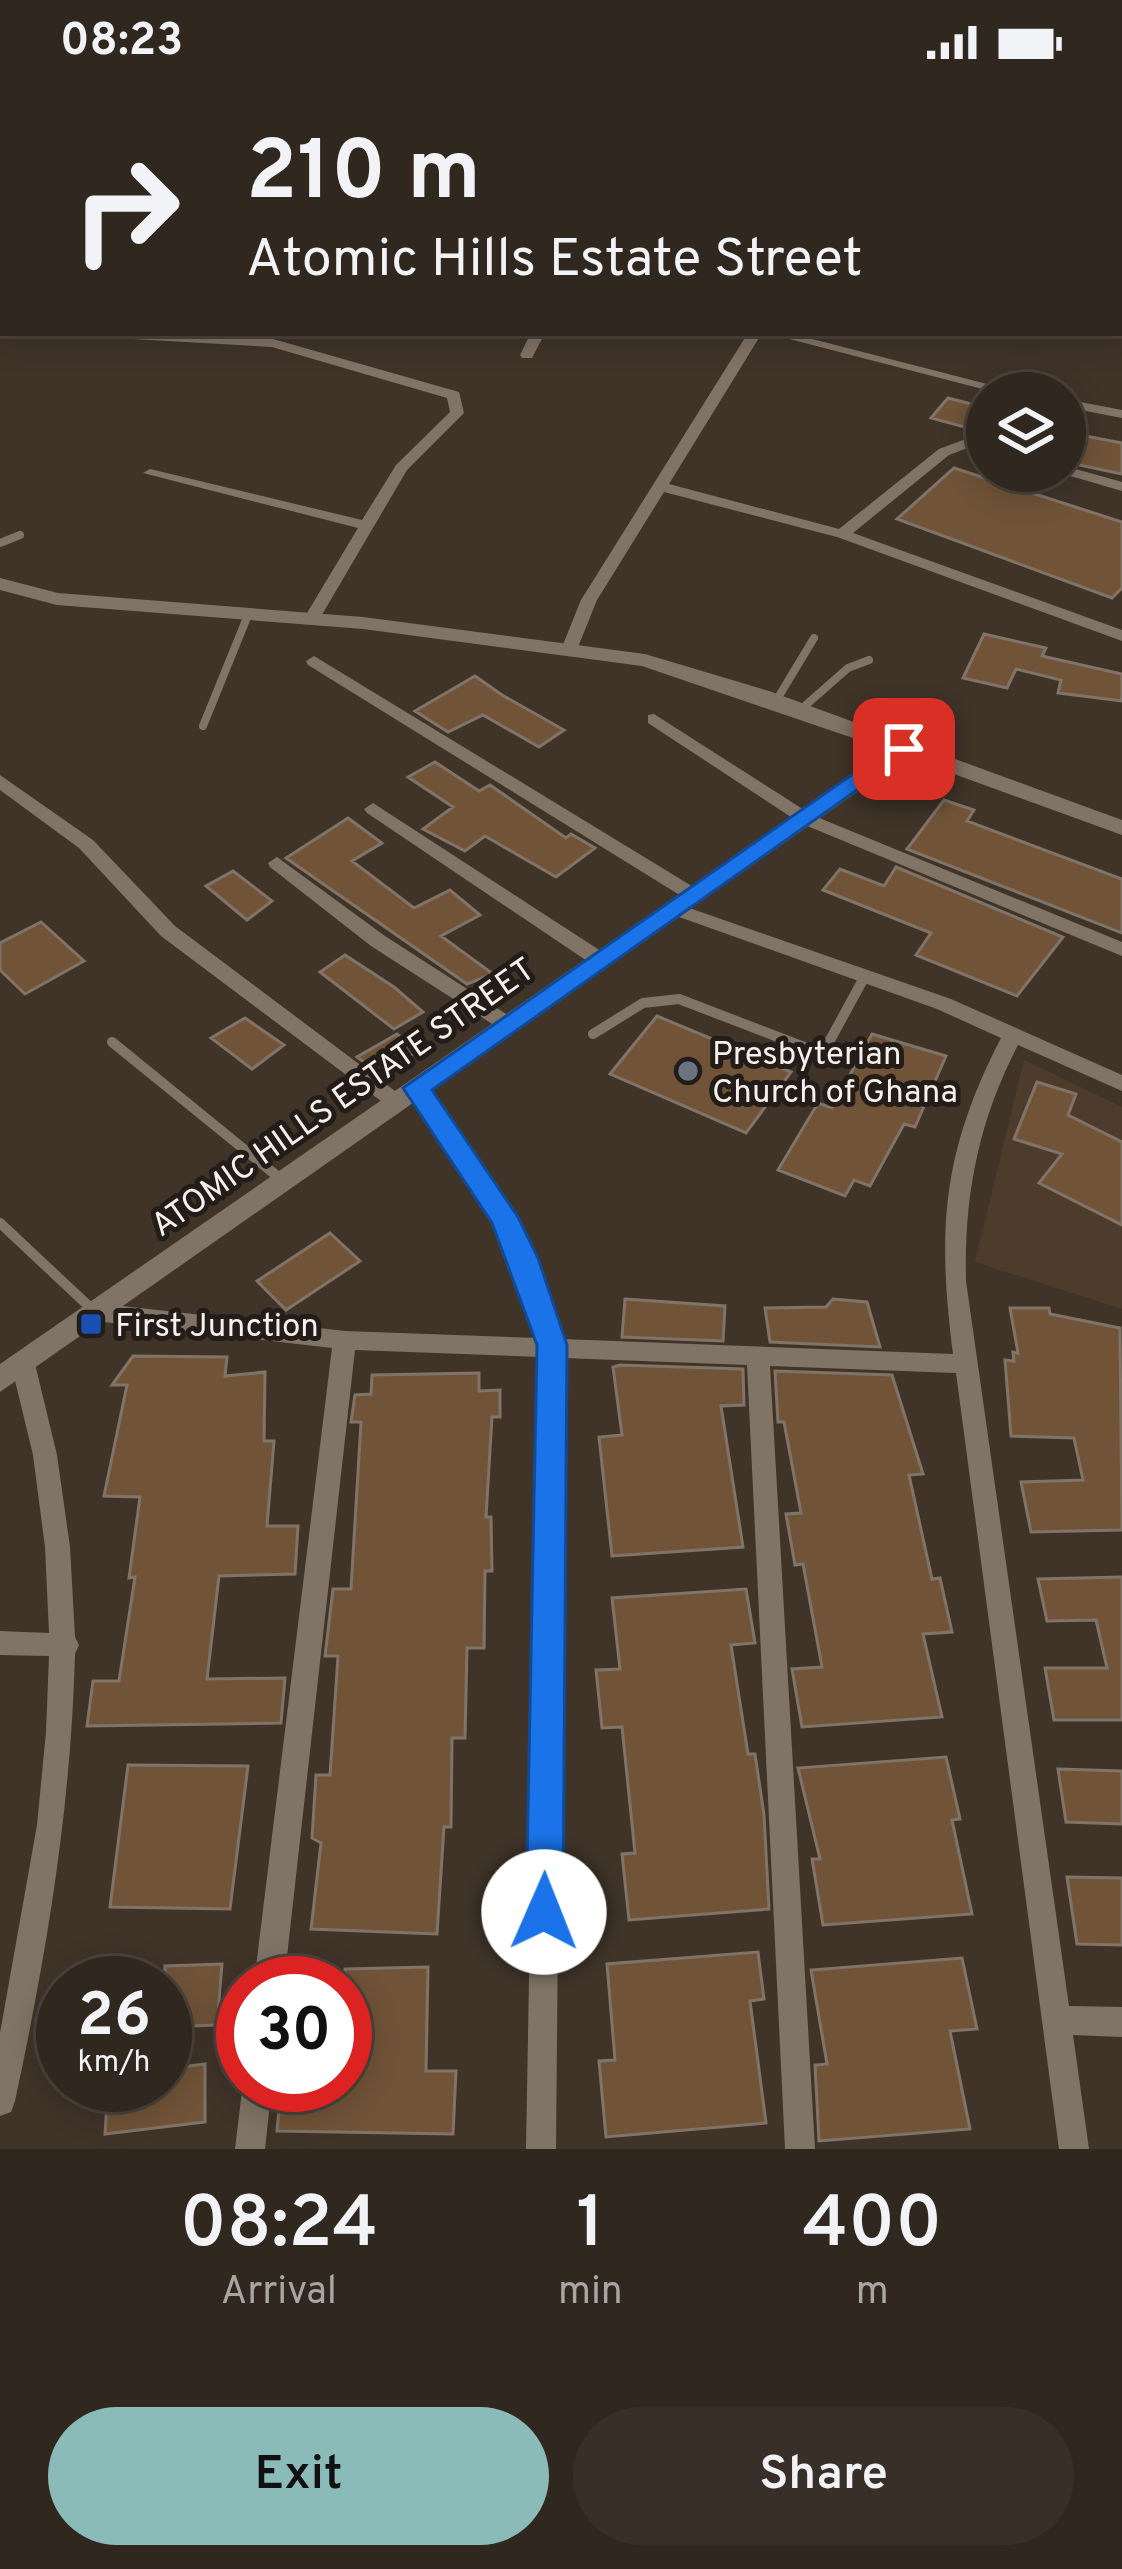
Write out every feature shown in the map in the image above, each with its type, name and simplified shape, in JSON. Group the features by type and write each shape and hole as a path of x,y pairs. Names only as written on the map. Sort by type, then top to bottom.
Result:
{"street":[{"path":"203,336 274,338 445,388 459,403 457,413 401,468 312,618"},
{"path":"526,355 536,336"},
{"path":"570,647 589,600 753,336"},
{"path":"785,336 966,381"},
{"path":"1086,407 1122,414"},
{"path":"842,534 944,452 966,444"},
{"path":"150,473 364,525"},
{"path":"1086,476 1122,487"},
{"path":"659,486 842,534 1122,636"},
{"path":"0,584 58,599 312,618 570,647 690,671 1122,828"},
{"path":"314,661 684,902 1122,1084"},
{"path":"654,719 806,819 1122,949"},
{"name":"ATOMIC HILLS ESTATE STREET","path":"9,1367 95,1312 904,749"},
{"path":"0,781 86,844 168,931 406,1095 504,1217 524,1258 552,1345 541,2149"},
{"path":"373,809 600,961"},
{"path":"277,863 378,941 507,1024"},
{"path":"1012,1037 982,1092 952,1207 964,1364 1075,2149"},
{"path":"95,1312 345,1340 964,1364"},
{"path":"272,1956 345,1340"},
{"path":"758,1355 800,2149"},
{"path":"0,2101 33,1959 57,1779 66,1645 43,1431 9,1367"},
{"path":"0,1642 66,1645"},
{"path":"1056,2020 1122,2022"},
{"path":"250,2149 254,2112"}],"lane":[{"path":"0,543 20,535"},
{"path":"203,726 248,615"},
{"path":"776,701 814,638"},
{"path":"800,711 848,668 868,660"},
{"path":"592,1034 638,1001 658,997 679,999 812,1051 829,1042 866,976"},
{"path":"112,1042 283,1181"},
{"path":"0,1223 95,1312"}],"shaded area":[{"path":"1024,1060 1122,1107 1122,1309 975,1262"}],"building":[{"path":"948,398 966,403 966,427 931,418"},
{"path":"1086,436 1122,443 1122,474 1086,466"},
{"path":"954,468 966,472 966,492 1029,492 1122,522 1122,588 1112,598 897,519"},
{"path":"984,634 1046,648 1042,656 1122,674 1122,701 1058,693 1061,680 1016,669 1007,688 963,678"},
{"path":"475,676 564,730 539,747 483,715 448,732 415,711"},
{"path":"435,762 479,791 490,785 566,838 571,834 595,848 556,877 485,836 465,851 423,829 453,807 408,777"},
{"path":"944,800 974,810 967,821 1122,879 1122,933 907,849"},
{"path":"348,818 382,843 352,861 414,908 450,890 480,915 441,936 493,974 467,984 286,858"},
{"path":"896,867 1063,937 1017,996 916,955 931,933 823,890 840,869 884,886"},
{"path":"233,871 272,901 247,920 206,886"},
{"path":"41,922 84,961 25,994 0,970 0,943"},
{"path":"345,955 423,1012 394,1029 320,972"},
{"path":"657,1016 791,1072 746,1133 610,1074"},
{"path":"245,1018 284,1045 252,1069 211,1038"},
{"path":"397,1034 418,1051 380,1074 357,1057"},
{"path":"872,1034 946,1056 915,1127 904,1124 870,1186 854,1180 845,1196 778,1170 818,1103 832,1108"},
{"path":"1037,1082 1076,1094 1068,1115 1122,1142 1122,1225 1039,1183 1062,1154 1014,1139"},
{"path":"330,1233 360,1261 286,1310 257,1281"},
{"path":"625,1299 725,1306 723,1341 622,1337"},
{"path":"833,1299 867,1302 880,1347 770,1342 765,1308 826,1307"},
{"path":"1010,1308 1049,1308 1050,1314 1120,1328 1122,1530 1031,1532 1021,1482 1083,1480 1074,1438 1011,1436 1005,1360 1014,1361 1013,1352 1018,1353"},
{"path":"133,1356 227,1357 225,1376 265,1372 264,1441 274,1441 267,1526 298,1526 295,1574 219,1576 207,1679 285,1678 281,1723 87,1726 93,1681 119,1681 135,1577 129,1578 140,1497 104,1496 127,1385 112,1385"},
{"path":"613,1367 743,1369 744,1405 721,1406 743,1547 612,1556 599,1437 622,1435"},
{"path":"775,1371 892,1375 923,1474 909,1475 932,1579 940,1578 952,1632 923,1634 942,1717 802,1727 792,1669 822,1667 803,1564 795,1565 786,1514 801,1513 784,1422 778,1422"},
{"path":"479,1373 479,1391 500,1390 500,1417 492,1417 486,1517 491,1517 492,1571 485,1571 484,1648 467,1648 465,1738 452,1738 451,1827 444,1827 437,1934 311,1929 321,1843 312,1838 316,1775 330,1775 338,1656 325,1656 333,1589 351,1589 361,1422 351,1422 355,1395 371,1394 372,1375"},
{"path":"1122,1577 1122,1720 1054,1720 1045,1668 1107,1668 1096,1620 1047,1621 1038,1579"},
{"path":"746,1589 755,1643 731,1645 748,1754 755,1754 764,1815 769,1909 629,1920 622,1854 635,1853 622,1727 602,1728 596,1670 620,1669 612,1598"},
{"path":"946,1757 960,1819 952,1820 972,1914 823,1925 812,1859 820,1859 798,1768"},
{"path":"128,1765 248,1766 230,1909 110,1907"},
{"path":"1058,1769 1122,1771 1122,1824 1066,1822"},
{"path":"1067,1877 1122,1878 1122,1945 1077,1944"},
{"path":"758,1952 764,1999 750,2001 766,2123 606,2137 599,2061 615,2060 607,1964"},
{"path":"962,1958 977,2029 950,2031 970,2129 819,2141 815,2065 827,2064 811,1970"},
{"path":"216,1964 216,2025 192,2026 192,1965"},
{"path":"428,1967 426,2071 456,2071 453,2134 277,2131 279,2112 372,2112 372,1968"},
{"path":"205,2064 205,2122 105,2134 106,2112 192,2112 192,2066"}],"place":[{"name":"Presbyterian Church of Ghana","path":"688,1071"},
{"name":"First Junction","path":"91,1324"}],"route":[{"path":"544,1912 552,1345 524,1258 504,1217 416,1088 904,749"}]}
